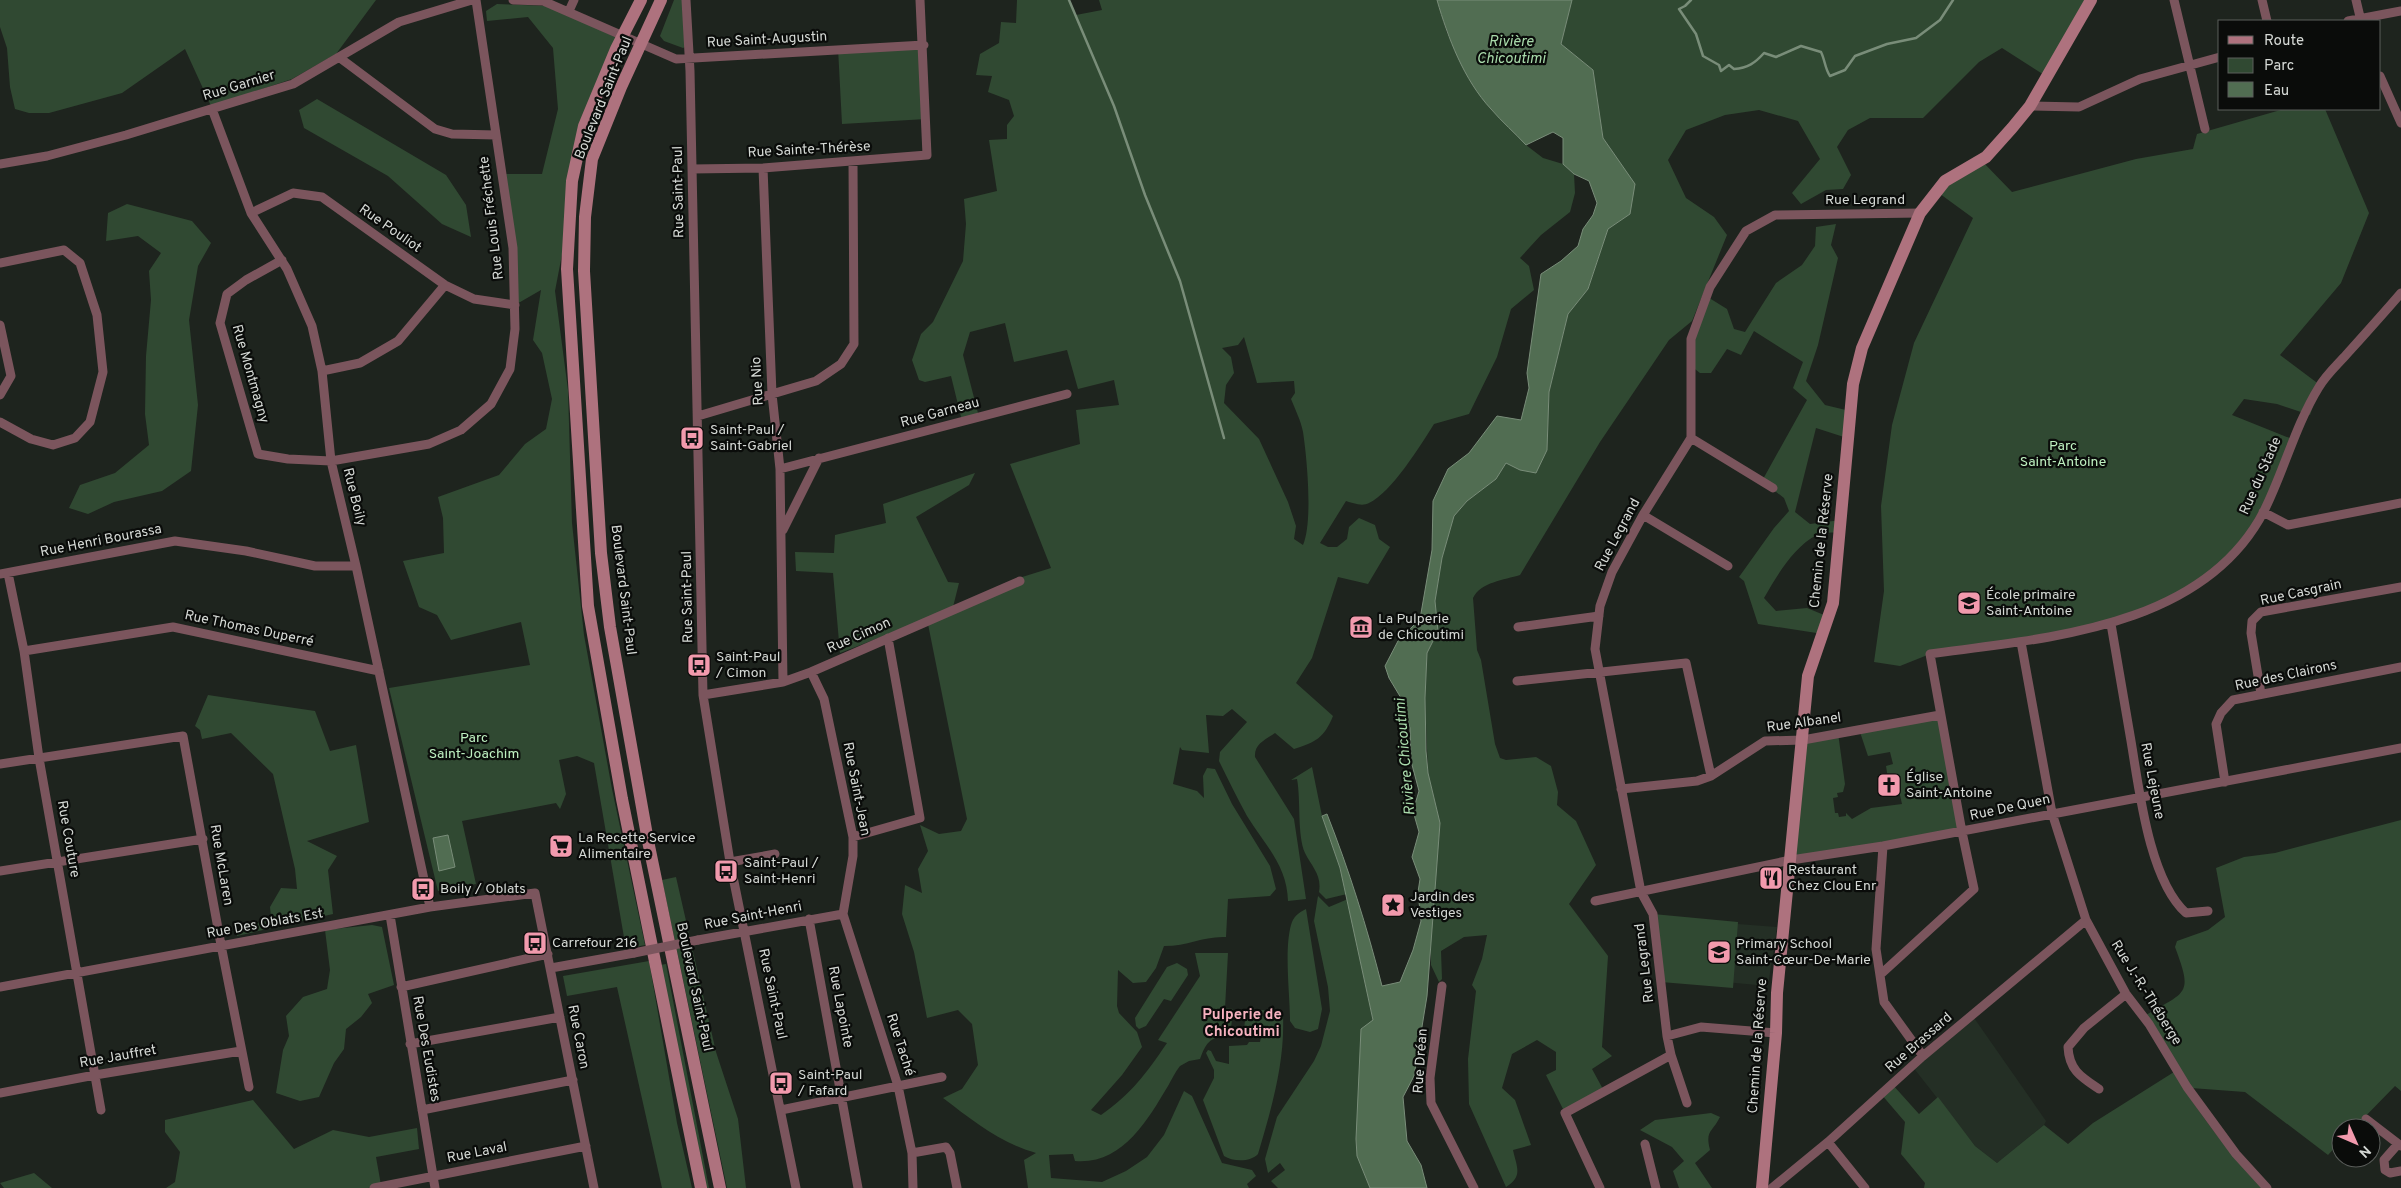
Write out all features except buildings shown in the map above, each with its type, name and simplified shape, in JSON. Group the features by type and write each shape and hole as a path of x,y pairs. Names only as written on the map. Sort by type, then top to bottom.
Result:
{"main road":[{"name":"Boulevard Saint-Paul","path":"642,0 620,36 584,126 572,181 567,269 588,606 622,799 700,1188"},
{"name":"Boulevard Saint-Paul","path":"661,0 640,44 592,159 585,217 584,272 601,553 610,627 648,841 720,1188"},
{"name":"Chemin de la Réserve","path":"1762,1188 1776,1033 1777,993 1792,860 1808,676 1833,603 1853,384 1862,348 1920,213 1945,181 1986,157 2030,106 2090,0"}],"street":[{"name":"Rue Garnier","path":"0,164 47,156 293,84 399,22 474,0"},
{"name":"Rue Louis Fréchette","path":"331,462 429,444 461,430 491,404 510,369 515,329 512,248 474,0"},
{"path":"513,0 543,1 569,11 620,36"},
{"path":"569,11 574,0"},
{"name":"Rue Saint-Paul","path":"686,0 692,169 704,696 730,862 796,1188"},
{"path":"920,0 924,45"},
{"path":"2174,0 2205,129"},
{"path":"2262,0 2267,20"},
{"path":"2356,0 2361,20 2401,11"},
{"name":"Rue Saint-Augustin","path":"620,36 676,59 924,45"},
{"name":"Rue Sainte-Thérèse","path":"692,169 763,168 927,155 924,45"},
{"path":"340,58 435,128 452,134 496,134"},
{"path":"2030,106 2079,107 2140,79 2218,58"},
{"path":"2381,78 2401,123"},
{"name":"Rue Boily","path":"212,109 251,213 282,260 312,326 322,371 331,462 380,672 430,907"},
{"path":"698,416 816,381 841,364 854,344 853,162"},
{"name":"Rue Nio","path":"763,168 772,394 780,468 783,682"},
{"name":"Rue Pouliot","path":"251,213 292,193 322,197 445,285 474,299 514,305"},
{"name":"Rue Legrand","path":"1687,1103 1671,1055 1667,1036 1653,914 1640,892 1595,648 1599,616 1612,572 1642,516 1691,438 1690,339 1710,288 1746,231 1775,215 1920,213"},
{"path":"0,262 64,250 80,263 96,315 103,372 90,422 75,438 53,445 31,439 0,422"},
{"name":"Rue Montmagny","path":"282,260 246,280 227,294 220,323 258,454 288,459 331,462"},
{"path":"322,371 360,364 398,341 445,285"},
{"name":"Rue du Stade","path":"1940,715 1930,654 2021,642 2111,624 2172,601 2215,571 2242,544 2263,512 2299,423 2320,385 2401,293"},
{"path":"0,325 11,376 0,395"},
{"name":"Rue Garneau","path":"780,468 1067,394"},
{"path":"1691,438 1773,488"},
{"path":"781,532 819,458"},
{"path":"2263,512 2288,525 2401,504"},
{"path":"1642,516 1728,566"},
{"name":"Rue Henri Bourassa","path":"4,573 175,541 246,551 315,566 356,566"},
{"name":"Rue Couture","path":"4,573 24,651 39,758 101,1110"},
{"name":"Rue Cimon","path":"704,696 783,682 811,672 1020,581"},
{"name":"Rue Casgrain","path":"2261,694 2251,633 2252,621 2261,612 2401,587"},
{"path":"1518,627 1599,616"},
{"name":"Rue Lejeune","path":"2111,624 2140,798 2153,855 2178,905 2186,912 2208,911"},
{"name":"Rue Thomas Duperré","path":"24,651 173,627 380,672"},
{"path":"853,838 920,818 888,638"},
{"name":"Rue J.-R.-Théberge","path":"2021,642 2052,813 2086,920 2126,994 2150,1024 2187,1088 2225,1140 2267,1188"},
{"path":"1517,682 1686,664 1711,776"},
{"name":"Rue des Clairons","path":"2225,782 2216,724 2221,713 2233,700 2401,667"},
{"name":"Rue Saint-Jean","path":"811,672 824,699 853,838 853,856 843,914"},
{"path":"1881,974 1974,889 1940,715"},
{"name":"Rue Albanel","path":"1621,789 1697,781 1711,776 1765,741 1803,740 1940,715"},
{"name":"Rue McLaren","path":"39,758 183,736 249,1087"},
{"name":"Rue De Quen","path":"1595,901 1792,860 1962,832 2052,813 2401,748"},
{"path":"0,764 39,758"},
{"path":"0,871 203,838"},
{"path":"1883,846 1876,949 1884,1002 1923,1056"},
{"path":"730,862 775,854"},
{"name":"Rue Des Oblats Est","path":"0,986 430,907 535,892"},
{"name":"Rue Caron","path":"535,892 594,1188"},
{"name":"Rue Saint-Henri","path":"551,968 843,914"},
{"name":"Rue Taché","path":"843,914 898,1086 912,1153 913,1188"},
{"name":"Rue Des Eudistes","path":"390,915 435,1188"},
{"name":"Rue Lapointe","path":"809,919 843,1097 858,1188"},
{"name":"Rue Brassard","path":"1772,1188 1828,1142 1923,1056 2086,920"},
{"path":"401,987 548,954"},
{"name":"Rue Dréan","path":"1442,986 1430,1078 1431,1103 1474,1188"},
{"path":"2099,1089 2082,1078 2069,1061 2068,1047 2084,1028 2126,994"},
{"path":"410,1044 560,1017"},
{"path":"1667,1036 1701,1027 1776,1033"},
{"name":"Rue Jauffret","path":"0,1094 95,1075 241,1051"},
{"path":"1600,1188 1565,1113 1671,1055"},
{"path":"781,1110 942,1077"},
{"path":"422,1110 572,1080"},
{"path":"2381,1130 2400,1145 2384,1160 2385,1170 2390,1173 2401,1171"},
{"path":"1828,1142 1865,1188"},
{"path":"1645,1144 1656,1188"},
{"name":"Rue Laval","path":"374,1188 586,1146"},
{"path":"912,1153 946,1147 950,1153 957,1188"}],"shaded area":[{"name":"Primary School Saint-Cœur-De-Marie","path":"1659,918 1777,927 1768,986 1670,977"},
{"path":"1972,1015 2046,1121 2044,1125 1997,1163 1975,1146 1912,1066"}],"green space":[{"path":"0,0 376,0 336,54 292,79 211,106 185,49 122,93 49,113 29,113 15,109 10,87 7,48 0,27"},
{"path":"674,0 686,0 685,47 683,48 664,41 660,36"},
{"path":"1017,0 1069,0 1076,15 1102,10 1099,0 1437,0 1447,33 1473,85 1490,108 1526,145 1543,158 1563,164 1574,174 1575,193 1570,212 1541,235 1520,258 1529,266 1534,290 1511,309 1497,357 1469,414 1434,424 1405,468 1387,489 1378,498 1363,505 1346,501 1320,543 1328,547 1337,547 1347,539 1349,527 1359,518 1375,525 1379,539 1390,547 1368,584 1338,577 1312,658 1296,683 1333,716 1323,734 1314,741 1294,749 1275,733 1258,746 1255,753 1255,757 1294,819 1306,899 1288,901 1287,888 1279,866 1268,846 1247,816 1219,761 1220,752 1247,722 1232,709 1223,716 1206,715 1209,753 1182,750 1180,747 1173,784 1197,791 1204,798 1203,776 1207,768 1215,769 1232,804 1270,866 1276,889 1270,896 1228,899 1226,937 1164,946 1156,968 1146,982 1133,983 1118,970 1117,1006 1119,1013 1137,1032 1142,1047 1122,1075 1091,1110 1101,1115 1121,1099 1145,1074 1167,1043 1158,1040 1200,976 1195,953 1228,953 1225,1008 1233,1009 1231,1029 1227,1035 1209,1042 1200,1059 1189,1061 1180,1066 1142,1126 1120,1148 1106,1156 1092,1160 1075,1161 1073,1154 1049,1155 1051,1178 1102,1182 1126,1171 1147,1157 1164,1135 1184,1091 1192,1096 1222,1163 1252,1170 1256,1176 1247,1184 1249,1188 1028,1188 1024,1160 1036,1153 998,1137 943,1098 962,1089 978,1065 972,1024 958,1010 927,1018 914,952 902,914 905,885 922,893 918,869 928,851 920,825 939,834 961,831 967,819 927,619 840,653 833,573 796,571 795,552 834,553 835,535 886,523 883,504 975,473 969,485 916,517 948,582 959,583 953,607 1019,578 1051,568 1010,464 1080,444 1076,410 1119,405 1114,380 1078,389 1067,350 1014,362 1005,323 970,332 963,355 979,417 962,421 951,376 925,382 919,380 912,360 921,334 933,322 963,261 966,224 964,199 997,191 989,140 1007,139 1007,125 1014,116 1009,100 988,92 992,76 976,75 980,54 999,43 1001,22 1016,23","holes":["1244,337 1257,383 1294,381 1295,393 1291,399 1303,432 1307,473 1308,521 1303,545 1294,539 1296,526 1288,502 1259,439 1224,403 1226,385 1234,373 1231,357 1222,348 1238,345"]},
{"path":"1572,0 2091,0 2049,78 2002,48 1979,62 1923,118 1870,118 1848,130 1837,147 1851,175 1843,189 1826,190 1801,204 1792,193 1820,159 1798,121 1759,110 1725,115 1686,130 1668,160 1686,198 1714,217 1727,235 1692,321 1669,340 1600,442 1520,575 1487,585 1481,588 1473,598 1477,650 1481,660 1495,744 1500,758 1506,760 1536,757 1551,766 1558,792 1557,805 1576,821 1596,865 1569,904 1608,956 1602,1047 1612,1056 1592,1069 1604,1091 1565,1113 1546,1075 1556,1070 1556,1052 1537,1040 1512,1054 1502,1088 1515,1100 1531,1145 1513,1150 1517,1175 1506,1187 1469,1104 1468,1059 1476,991 1472,985 1482,959 1487,935 1464,937 1441,951 1442,979 1439,982 1431,965 1431,928 1440,823 1428,773 1425,698 1427,653 1438,631 1435,601 1442,558 1454,516 1467,501 1496,479 1506,463 1547,450 1549,392 1568,314 1588,289 1608,229 1630,214 1634,184 1603,138 1593,70 1561,44"},
{"name":"Parc Saint-Joachim","path":"497,4 549,6 615,37 618,43 591,103 555,291 568,390 572,523 584,635 612,789 645,945 626,949 594,763 577,756 559,760 566,794 560,809 556,803 462,821 476,884 438,891 389,688 530,665 521,622 451,640 437,615 419,607 403,561 444,553 443,518 438,497 499,475 525,444 546,429 552,399 542,353 533,340 541,290 515,305 502,174 542,174 558,109 553,48 528,17 487,21 486,11"},
{"path":"922,43 926,119 842,124 838,48"},
{"path":"317,99 446,175 466,205 471,237 442,224 388,176 304,128 299,110"},
{"name":"Parc Saint-Antoine","path":"2281,110 2325,110 2369,213 2341,283 2280,355 2320,385 2310,415 2277,404 2244,399 2232,415 2297,441 2241,548 2165,606 2144,616 2020,640 1930,654 1900,666 1874,662 1884,591 1881,506 1892,425 1914,343 1973,218 1936,191 1980,159 2012,192 2136,159 2193,149 2197,134"},
{"path":"127,204 192,221 211,243 198,266 189,320 198,405 191,471 162,491 114,502 88,514 69,508 80,485 115,473 149,445 145,414 146,356 151,300 149,271 161,253 138,236 106,241 108,213"},
{"path":"1836,224 1831,245 1838,258 1818,345 1806,381 1825,405 1850,411 1847,438 1816,428 1795,512 1810,524 1841,520 1840,532 1819,534 1808,540 1786,563 1764,598 1776,611 1807,608 1829,617 1823,634 1758,624 1744,581 1739,577 1774,528 1789,511 1784,498 1762,481 1807,400 1793,388 1803,362 1754,331 1741,355 1727,349 1711,373 1700,373 1691,366 1691,339 1706,296 1727,309 1734,329 1745,332 1776,283 1802,265 1815,246 1816,227"},
{"path":"208,695 315,711 330,751 356,745 369,822 307,841 337,856 328,870 333,914 237,936 237,932 271,917 270,907 281,888 297,889 295,869 273,774 231,733 202,739 200,730 195,726"},
{"path":"1940,715 1962,832 1792,860 1803,740 1838,733 1845,784 1843,792 1837,793 1838,797 1833,798 1835,813 1838,813 1839,817 1846,816 1846,813 1852,819 1871,808 1902,804 1897,782 1894,782 1893,778 1888,779 1886,766 1893,764 1890,752 1868,756 1859,729"},
{"path":"1312,767 1322,816 1347,894 1326,899 1319,892 1318,876 1305,853 1301,837 1297,779 1291,780"},
{"path":"2401,820 2401,1091 2395,1086 2364,1118 2331,1118 2331,1152 2328,1155 2245,1092 2191,1088 2146,1015 2178,996 2183,990 2185,983 2184,974 2175,947 2177,941 2208,930 2225,917 2216,868 2244,857 2275,853"},
{"path":"676,877 716,1052 738,1119 746,1188 727,1188 662,880"},
{"path":"1318,896 1329,907 1348,899 1373,1020 1356,1139 1357,1156 1370,1188 1278,1188 1271,1181 1285,1170 1280,1163 1268,1173 1265,1159 1277,1117 1314,1061 1321,1046 1330,1011 1328,987 1314,921"},
{"path":"1306,909 1322,1009 1318,1029 1310,1032 1295,1028 1290,1021 1288,973 1288,947 1291,925 1296,916"},
{"name":"Primary School Saint-Cœur-De-Marie","path":"1653,914 1738,922 1733,988 1661,982"},
{"path":"372,925 382,927 394,985 368,994 372,1003 361,1017 346,1029 344,1049 334,1063 319,1097 300,1101 276,1093 283,1050 289,1036 286,1016 303,997 327,989 330,970 325,930"},
{"path":"649,961 677,1123 692,1188 662,1188 617,987 567,996 563,976"},
{"path":"1177,963 1187,969 1188,975 1171,1001 1164,999 1146,1026 1139,1029 1136,1026 1135,1018 1167,967"},
{"path":"666,964 709,1188 703,1188 660,965"},
{"path":"1246,1010 1263,1010 1283,1016 1282,1051 1276,1086 1258,1154 1251,1159 1237,1160 1224,1156 1203,1100 1214,1078 1214,1070 1206,1053 1208,1050 1211,1051 1216,1061 1229,1064 1229,1046 1260,1042 1261,1037 1244,1030"},
{"path":"2174,1072 2215,1133 2264,1188 1924,1188 1925,1183 1901,1154 1905,1122 1881,1094 1892,1084 1919,1114 1938,1097 1975,1146 1997,1163 2044,1125 2068,1144 2093,1123"},
{"path":"253,1100 294,1149 333,1130 369,1137 417,1128 419,1149 376,1157 381,1185 368,1188 166,1188 175,1182 180,1152 165,1132 165,1120"},
{"path":"1711,1113 1720,1117 1709,1135 1710,1150 1695,1163 1712,1188 1679,1188 1673,1171 1684,1161 1672,1147 1640,1130 1655,1120"},
{"path":"34,1173 52,1188 4,1188 0,1183"}],"water":[{"name":"Rivière Chicoutimi","path":"1437,0 1572,0 1561,44 1593,70 1603,138 1635,184 1630,214 1608,229 1588,289 1568,314 1549,392 1547,450 1536,473 1520,470 1506,463 1496,479 1467,501 1454,516 1442,558 1435,601 1438,631 1427,653 1425,698 1428,773 1440,823 1427,996 1414,1076 1403,1097 1407,1141 1421,1165 1427,1188 1370,1188 1357,1156 1356,1139 1361,1029 1373,1020 1340,868 1322,816 1327,814 1343,856 1364,920 1382,986 1400,982 1413,950 1421,921 1418,892 1420,879 1412,857 1419,832 1413,811 1419,791 1411,761 1410,728 1401,698 1389,678 1385,666 1398,641 1420,619 1432,550 1433,501 1448,469 1469,453 1497,416 1521,420 1529,388 1527,373 1541,274 1561,261 1578,246 1583,229 1593,215 1597,203 1589,181 1574,174 1563,164 1563,138 1553,132 1526,145 1481,98 1458,58"},
{"path":"448,835 455,867 439,871 433,838"}],"waterway":[{"path":"1069,0 1114,106 1145,195 1180,281 1224,438"},
{"path":"1691,0 1679,9 1696,34 1703,56 1719,65 1721,71 1729,65 1734,69 1747,66 1764,53 1776,57 1801,46 1821,52 1830,76 1845,70 1855,56 1887,44 1916,38 1940,20 1953,0"}],"place":[{"name":"Saint-Paul / Saint-Gabriel","path":"692,438"},
{"name":"École primaire Saint-Antoine","path":"1969,603"},
{"name":"La Pulperie de Chicoutimi","path":"1361,627"},
{"name":"Saint-Paul / Cimon","path":"699,665"},
{"name":"Église Saint-Antoine","path":"1889,785"},
{"name":"La Recette Service Alimentaire","path":"561,846"},
{"name":"Saint-Paul / Saint-Henri","path":"726,871"},
{"name":"Restaurant Chez Clou Enr","path":"1771,878"},
{"name":"Boily / Oblats","path":"423,889"},
{"name":"Jardin des Vestiges","path":"1393,905"},
{"name":"Carrefour 216","path":"535,943"},
{"name":"Primary School Saint-Cœur-De-Marie","path":"1719,952"},
{"name":"Saint-Paul / Fafard","path":"781,1083"}],"district":[{"name":"Pulperie de Chicoutimi","path":"1242,1024"}]}
